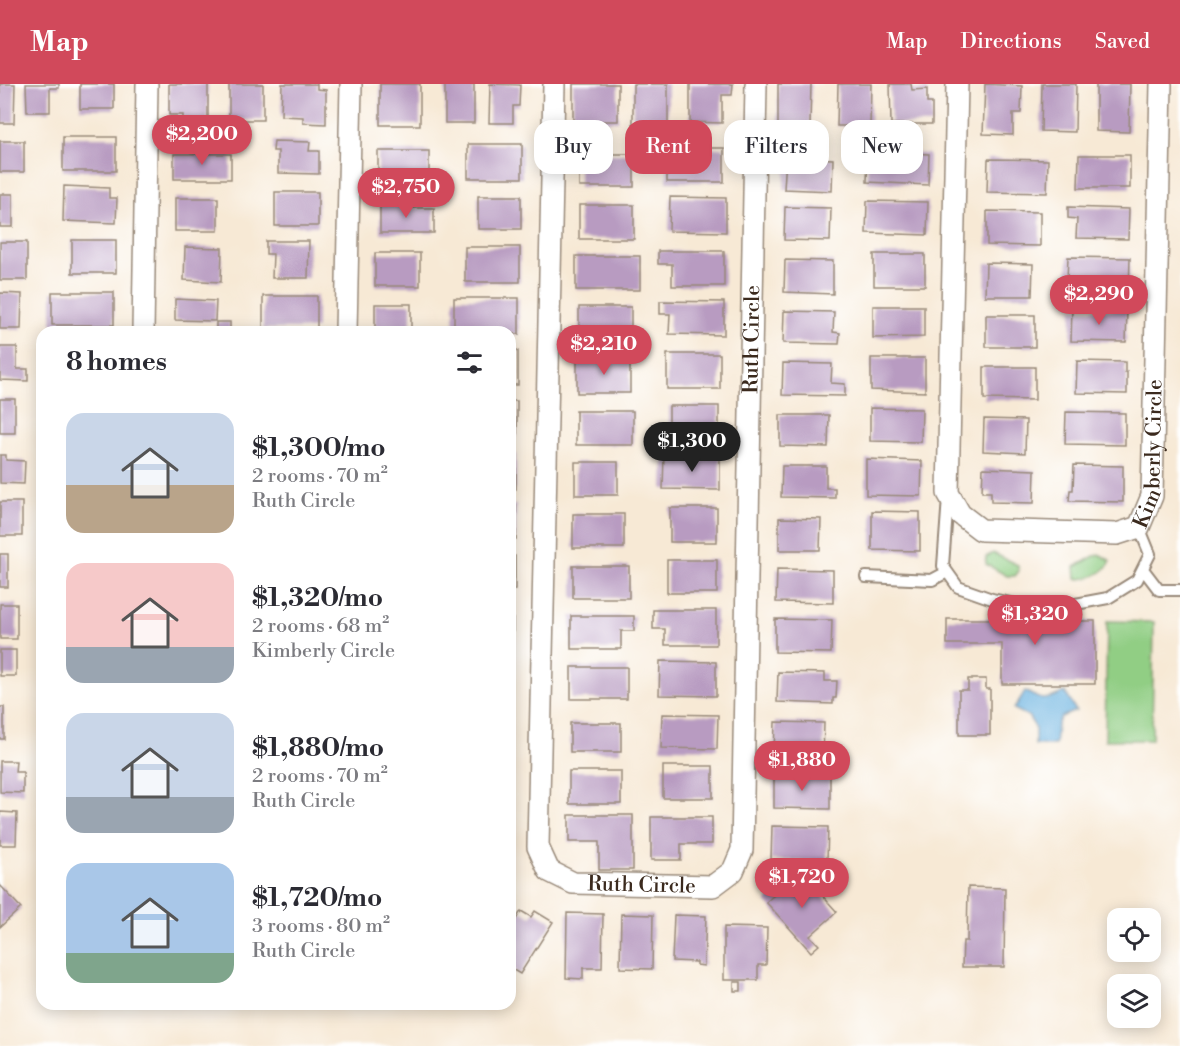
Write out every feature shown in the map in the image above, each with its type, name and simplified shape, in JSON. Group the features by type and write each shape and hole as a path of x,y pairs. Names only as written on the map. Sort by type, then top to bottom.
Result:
{"street":[{"path":"143,326 147,84"},
{"path":"346,326 351,84"},
{"name":"Ruth Circle","path":"554,84 538,847 549,871 573,883 713,886 733,871 742,850 756,84"},
{"path":"948,493 957,84"},
{"name":"Kimberly Circle","path":"948,493 960,514 981,530 1117,534 1139,527 1152,496 1161,84"}],"lane":[{"path":"948,493 943,566 958,587 992,599 1043,610 1108,598 1137,580 1150,554 1139,527"},
{"path":"1143,569 1159,590 1180,590"},
{"path":"866,577 932,580 947,572"}],"green space":[{"path":"993,553 1018,565 1019,571 1015,576 1007,576 986,564 986,557"},
{"path":"1101,555 1111,561 1105,569 1091,577 1076,579 1075,567 1094,556"},
{"path":"1107,621 1154,622 1152,740 1105,740"}],"water":[{"path":"1025,691 1044,699 1065,692 1076,711 1061,717 1057,725 1055,745 1035,745 1035,727 1028,716 1014,709"}],"building":[{"path":"0,84 15,84 14,123 0,123"},
{"path":"26,84 59,84 59,88 50,88 50,112 27,112"},
{"path":"80,84 114,84 114,109 80,109"},
{"path":"169,84 208,84 208,126 183,126 183,115 169,115"},
{"path":"229,84 263,84 263,120 229,120"},
{"path":"282,84 317,84 317,89 326,90 326,124 303,123 303,117 281,116"},
{"path":"380,84 420,84 420,125 380,125"},
{"path":"445,84 474,84 474,123 445,123"},
{"path":"490,84 520,85 519,106 513,106 513,123 489,123"},
{"path":"573,84 618,84 618,121 573,120"},
{"path":"633,84 668,84 668,120 633,120"},
{"path":"690,84 733,84 732,95 722,95 722,123 712,123 712,120 690,120"},
{"path":"778,84 811,84 810,120 778,120"},
{"path":"838,84 871,84 870,120 841,120 841,126 837,126"},
{"path":"890,84 911,84 912,90 927,89 927,103 932,103 932,124 923,124 923,120 891,120"},
{"path":"985,84 1022,86 1021,113 1013,113 1013,135 983,134"},
{"path":"1042,84 1076,84 1075,132 1041,131"},
{"path":"1096,84 1130,84 1129,132 1096,131"},
{"path":"63,137 116,137 116,171 63,171"},
{"path":"0,141 24,141 24,172 0,172"},
{"path":"274,141 310,142 309,151 319,151 319,174 278,173 278,151 273,151"},
{"path":"468,144 522,144 522,178 468,178"},
{"path":"712,148 724,148 724,182 667,182 667,174 712,174"},
{"path":"378,151 429,151 429,184 378,184"},
{"path":"174,154 231,154 231,179 174,179"},
{"path":"613,154 625,154 625,174 634,174 634,187 579,187 579,174 613,174"},
{"path":"923,154 929,154 928,185 867,182 867,174 923,174"},
{"path":"1079,155 1130,155 1130,188 1078,188"},
{"path":"829,159 833,159 832,191 784,189 785,174 829,174"},
{"path":"988,159 1048,160 1047,193 987,192"},
{"path":"64,186 109,188 109,198 117,198 116,223 63,221"},
{"path":"275,192 318,192 318,226 275,226"},
{"path":"0,194 13,194 13,227 0,227"},
{"path":"478,196 521,196 521,229 478,229"},
{"path":"670,197 726,198 726,232 669,231"},
{"path":"175,198 218,198 218,231 175,231"},
{"path":"394,199 410,199 410,208 434,208 434,233 380,233 380,205 394,205"},
{"path":"867,201 928,202 927,235 866,233"},
{"path":"579,205 634,205 634,239 579,239"},
{"path":"785,207 831,208 830,241 784,240"},
{"path":"1068,207 1129,209 1128,239 1076,238 1077,219 1068,218"},
{"path":"987,211 1040,212 1040,246 987,245"},
{"path":"72,240 116,240 116,273 72,273"},
{"path":"266,241 309,241 308,278 272,278 273,254 266,254"},
{"path":"0,242 27,242 27,280 0,280"},
{"path":"185,247 222,248 221,282 184,280"},
{"path":"465,247 520,247 520,282 465,282"},
{"path":"658,251 724,251 724,286 672,286 672,264 658,264"},
{"path":"375,253 420,253 420,286 375,286"},
{"path":"874,254 925,254 925,286 874,286"},
{"path":"576,256 640,256 640,290 576,290"},
{"path":"1068,257 1130,258 1129,291 1073,289 1073,280 1067,280"},
{"path":"785,260 833,261 833,294 784,292"},
{"path":"986,263 1033,264 1032,296 985,296"},
{"path":"52,292 114,292 114,325 52,325"},
{"path":"0,293 22,294 21,329 0,329"},
{"path":"263,296 317,296 317,326 263,326"},
{"path":"454,298 519,298 519,334 516,334 516,326 454,326"},
{"path":"175,299 216,301 215,321 175,320"},
{"path":"660,301 724,302 724,335 669,334 670,314 660,314"},
{"path":"375,304 411,304 411,326 375,326"},
{"path":"873,306 924,306 924,337 873,338"},
{"path":"579,307 631,307 631,342 579,342"},
{"path":"1072,309 1127,310 1126,342 1071,341"},
{"path":"784,311 834,312 833,332 840,333 839,344 783,343"},
{"path":"986,315 1035,315 1035,347 986,347"},
{"path":"216,322 230,322 230,326 216,326"},
{"path":"0,347 17,347 17,369 28,369 28,381 0,380"},
{"path":"516,351 518,351 518,385 516,385"},
{"path":"667,354 720,354 720,389 667,389"},
{"path":"871,358 925,358 925,392 871,390"},
{"path":"577,359 630,359 630,393 577,393"},
{"path":"1077,361 1125,362 1127,394 1076,393"},
{"path":"783,363 832,364 831,383 845,384 845,396 782,395"},
{"path":"984,367 1035,367 1035,400 984,399"},
{"path":"0,399 15,399 15,433 0,433"},
{"path":"516,401 517,401 516,436"},
{"path":"669,406 719,406 719,439 669,439"},
{"path":"870,408 922,409 921,442 870,441"},
{"path":"576,411 633,411 633,445 576,445"},
{"path":"1066,412 1125,413 1125,445 1065,444"},
{"path":"780,415 829,415 828,447 780,446"},
{"path":"984,419 1026,420 1025,453 983,451"},
{"path":"0,455 6,455 6,460 25,461 24,484 0,483"},
{"path":"664,455 720,456 720,490 663,489"},
{"path":"866,459 922,461 921,496 866,495"},
{"path":"575,462 618,462 618,495 575,495"},
{"path":"1074,465 1123,466 1123,502 1069,501 1070,490 1073,490"},
{"path":"782,466 826,466 826,488 835,488 835,498 781,497"},
{"path":"983,468 1035,470 1034,503 991,502 991,492 982,492"},
{"path":"0,502 22,502 22,536 0,536"},
{"path":"670,508 717,508 717,542 670,542"},
{"path":"872,511 920,512 920,551 872,550"},
{"path":"573,514 624,514 624,548 573,548"},
{"path":"779,518 821,519 820,550 779,550"},
{"path":"0,554 8,554 8,587 0,587"},
{"path":"667,560 717,560 717,593 667,593"},
{"path":"573,566 629,566 629,598 573,598"},
{"path":"777,569 833,570 833,603 776,602"},
{"path":"1037,603 1060,603 1060,621 1095,621 1095,684 1002,684 1002,644 947,644 947,619 1037,619"},
{"path":"0,604 17,604 17,639 0,639"},
{"path":"653,610 716,610 716,645 665,645 665,629 653,629"},
{"path":"571,616 634,616 634,631 621,631 621,649 571,649"},
{"path":"775,619 832,620 831,653 775,652"},
{"path":"0,650 16,650 16,676 0,676"},
{"path":"660,661 716,662 716,696 659,695"},
{"path":"571,667 627,667 627,699 571,699"},
{"path":"778,672 825,673 825,681 837,681 836,698 833,698 833,704 777,702"},
{"path":"968,679 986,679 986,689 990,689 990,735 959,735 959,690 968,690"},
{"path":"0,707 4,707 4,739 0,739"},
{"path":"662,714 718,715 717,749 661,748"},
{"path":"775,722 824,723 823,756 774,755"},
{"path":"570,723 621,723 621,752 570,752"},
{"path":"0,761 16,761 15,772 23,772 23,793 0,792"},
{"path":"663,766 713,766 713,798 663,798"},
{"path":"569,771 621,771 621,804 569,804"},
{"path":"774,774 830,775 830,809 774,808"},
{"path":"0,812 17,813 16,845 0,845"},
{"path":"569,815 633,815 633,870 599,870 599,842 569,842"},
{"path":"651,817 712,817 712,844 681,844 681,860 651,860"},
{"path":"772,826 828,827 827,861 771,860"},
{"path":"801,872 837,912 810,936 819,945 811,952 766,902"},
{"path":"0,885 21,908 0,927"},
{"path":"968,887 1005,888 1004,967 962,967 963,941 967,941"},
{"path":"521,911 531,917 535,911 553,922 520,974 516,972 516,919"},
{"path":"567,913 603,914 602,968 583,968 583,979 566,978"},
{"path":"621,914 653,915 652,969 620,968"},
{"path":"674,915 706,916 704,966 697,965 697,962 672,961"},
{"path":"724,927 767,928 766,965 758,965 758,980 724,980"},
{"path":"734,982 741,982 741,991 734,991"}]}
